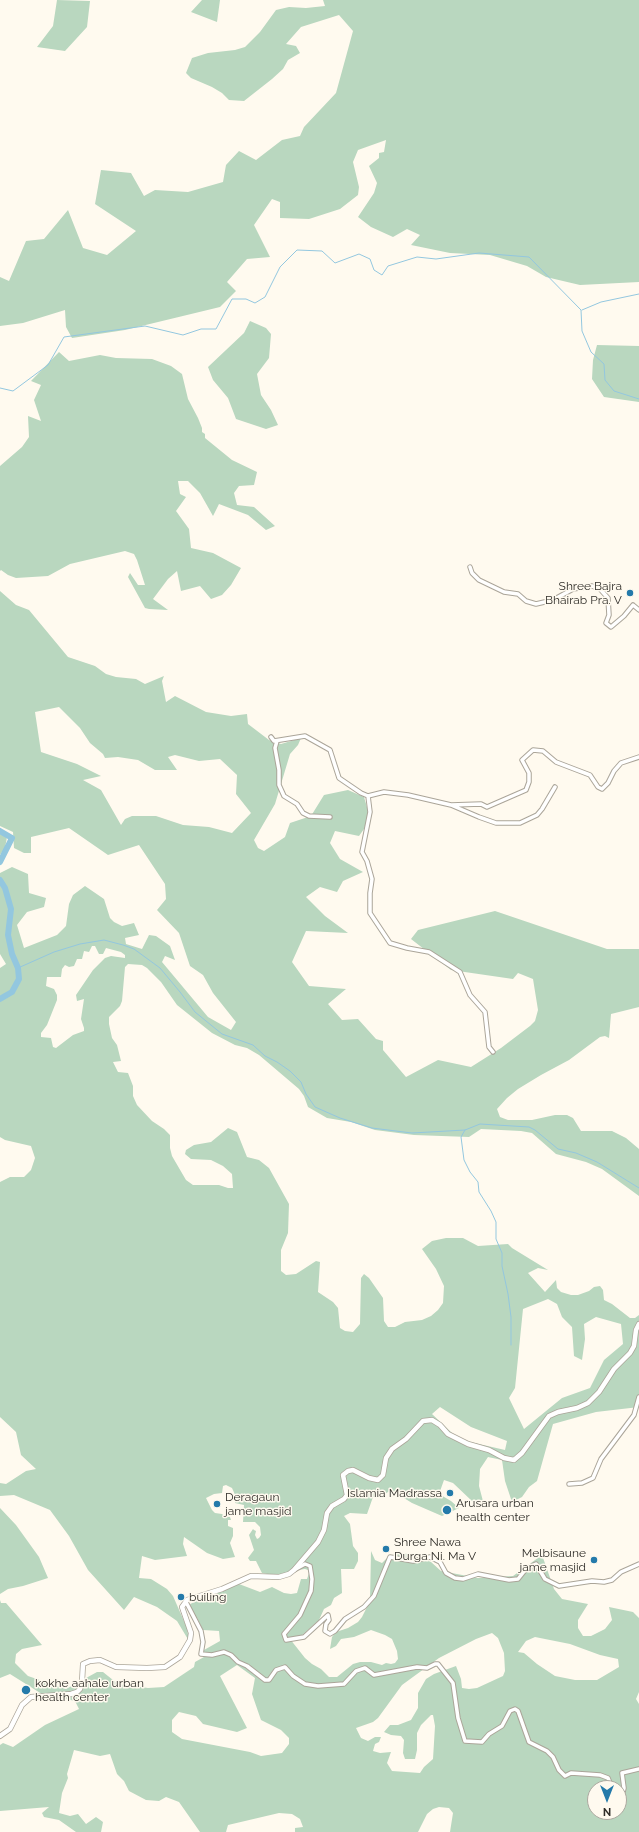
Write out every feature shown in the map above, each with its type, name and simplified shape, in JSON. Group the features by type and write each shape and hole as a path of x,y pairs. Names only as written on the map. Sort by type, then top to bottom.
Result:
{"main road":[{"path":"0,1736 10,1729 22,1704 31,1697 70,1694 77,1692 80,1689 82,1682 83,1664 90,1661 100,1660 116,1667 165,1667 180,1657 190,1640 191,1633 182,1607 186,1602 222,1589 251,1576 279,1577 289,1574 318,1542 324,1530 327,1513 332,1506 344,1499 347,1495 343,1475 348,1471 353,1470 369,1478 378,1480 383,1475 386,1458 392,1449 406,1439 423,1421 432,1420 440,1425 448,1434 468,1444 489,1450 504,1458 514,1460 522,1453 549,1416 558,1412 577,1408 588,1403 599,1392 614,1369 630,1353 634,1346 636,1330 639,1324"}],"street":[{"path":"470,567 472,573 478,580 504,592 518,594 526,601 536,604 553,600 573,589 592,586 600,589 608,598 609,615 606,623 611,627 624,616 633,605 639,610"},
{"path":"271,737 274,741 277,741 305,736 330,750 339,778 356,791 368,796 391,792 451,805 479,818 496,823 520,823 537,815 555,787"},
{"path":"277,741 275,748 280,770 279,786 284,796 297,804 303,813 309,816 330,817"},
{"path":"451,805 481,804 487,807 526,790 529,782 529,773 522,760 533,750 543,751 556,762 590,775 598,787 602,789 608,783 620,763 639,757"},
{"path":"368,796 370,812 362,852 367,861 372,879 370,913 390,943 429,952 460,972 470,995 486,1012 489,1047 493,1052"},
{"path":"569,1484 582,1483 593,1478 601,1459 634,1415 639,1397"},
{"path":"294,1570 305,1564 310,1566 312,1579 310,1591 300,1616 283,1636 286,1640 304,1637 328,1615 329,1620 326,1624 326,1631 330,1634 335,1631 345,1619 364,1607 374,1596 390,1557 413,1561 430,1557 440,1562 446,1573 455,1578 463,1579 478,1574 509,1580 518,1579 526,1569 536,1564 545,1579 560,1586 592,1581 604,1582 612,1580 621,1572 639,1564"},
{"path":"186,1602 201,1630 203,1642 201,1654 212,1655 224,1652 231,1655 238,1662 247,1666 265,1680 269,1680 276,1670 285,1667 293,1676 305,1684 318,1686 344,1684 356,1671 365,1668 374,1675 418,1667 427,1668 438,1664 453,1683 458,1718 465,1741 482,1742 489,1734 502,1726 510,1711 515,1709 518,1711 529,1742 547,1751 553,1757 564,1776 571,1773 600,1775 608,1778 609,1780"},
{"path":"623,1780 622,1773 639,1769"}],"green space":[{"path":"57,0 90,1 87,27 65,51 37,47 53,26"},
{"path":"202,0 220,0 217,22 191,12"},
{"path":"323,0 639,0 639,282 580,285 546,277 527,266 490,255 450,253 411,245 420,235 407,229 393,237 371,227 358,217 374,193 377,183 369,166 379,158 379,153 384,152 386,140 358,150 353,162 359,187 358,195 340,209 309,219 280,218 280,202 272,199 254,225 270,257 247,259 227,282 236,291 220,307 125,330 72,338 66,327 65,310 23,323 0,326 0,277 9,281 26,241 44,239 68,210 83,248 107,255 136,231 95,204 101,170 131,173 144,196 155,190 188,192 223,182 226,165 239,151 256,160 282,140 300,136 304,127 336,93 353,31 339,15 301,27 286,44 296,46 300,53 288,60 283,69 244,101 229,100 222,93 191,78 186,73 192,58 208,53 235,50 245,47 260,32 276,10 289,7 306,8 325,6"},
{"path":"250,321 266,328 271,334 269,358 257,374 261,395 271,410 278,425 266,429 236,419 228,398 213,380 208,367 244,333"},
{"path":"597,345 639,346 639,402 604,397 592,379 593,360"},
{"path":"59,352 69,361 100,355 116,358 152,359 171,366 182,374 188,399 198,418 202,432 205,434 205,438 232,460 257,472 254,485 239,486 234,493 237,505 254,507 275,526 266,530 248,515 219,504 213,516 200,493 188,481 178,481 180,494 186,497 176,511 189,529 191,548 213,553 241,568 231,585 222,595 211,599 200,586 181,591 177,571 168,579 153,599 168,610 145,608 128,577 130,573 138,585 145,585 137,560 134,554 125,551 70,564 48,576 16,578 1,570 0,571 0,466 22,447 29,437 28,416 41,421 34,400 41,385 31,381"},
{"path":"0,591 16,605 29,610 68,657 95,666 106,674 116,677 136,679 145,684 164,676 162,681 166,702 175,696 206,712 231,716 247,714 248,724 269,740 281,744 301,738 298,745 290,754 275,804 254,840 258,848 264,851 285,837 290,823 311,816 324,795 348,790 364,797 369,814 364,829 359,836 335,831 330,843 340,859 363,872 343,881 337,892 320,887 306,897 325,916 348,933 306,931 292,962 309,986 346,989 328,1004 342,1020 358,1019 376,1039 383,1041 383,1050 406,1077 438,1060 471,1067 501,1048 530,1026 535,1021 538,1010 533,979 518,973 513,979 451,970 411,939 418,930 495,911 607,949 639,949 639,1007 611,1014 609,1038 605,1036 600,1037 569,1060 518,1089 497,1109 500,1117 508,1120 532,1120 555,1115 567,1115 573,1118 581,1131 612,1131 626,1138 639,1149 639,1196 602,1169 586,1162 556,1154 532,1133 481,1129 469,1137 414,1135 375,1130 351,1122 327,1118 308,1107 304,1096 299,1089 259,1055 247,1048 235,1045 212,1033 177,1005 161,982 142,965 128,964 125,967 122,1001 120,1006 109,1017 109,1024 112,1038 117,1045 121,1061 113,1062 118,1072 128,1073 133,1086 133,1096 137,1105 152,1121 170,1135 170,1148 172,1156 186,1180 193,1185 219,1185 233,1188 232,1174 223,1166 211,1160 191,1159 185,1154 186,1150 194,1145 211,1142 228,1128 237,1132 247,1157 259,1160 269,1168 289,1204 288,1233 281,1250 281,1271 286,1275 296,1274 316,1261 320,1262 318,1292 333,1302 338,1308 340,1328 345,1331 353,1332 360,1324 361,1278 364,1274 369,1278 383,1298 384,1321 388,1327 395,1327 405,1322 422,1320 431,1316 438,1310 443,1303 444,1286 436,1269 422,1249 432,1241 446,1238 463,1238 478,1246 508,1244 548,1270 538,1268 528,1273 545,1292 556,1280 557,1288 561,1292 571,1295 578,1295 589,1291 594,1287 600,1286 603,1290 604,1300 612,1304 630,1318 635,1318 639,1315 639,1407 596,1412 553,1424 537,1481 529,1487 522,1497 512,1502 505,1481 502,1460 488,1457 480,1469 479,1486 484,1505 477,1508 473,1502 453,1483 444,1480 439,1494 459,1508 442,1516 412,1503 391,1490 382,1496 373,1497 367,1514 350,1513 344,1516 350,1524 353,1546 358,1553 358,1561 354,1569 341,1569 342,1593 334,1598 331,1605 324,1609 319,1620 300,1637 290,1639 305,1658 321,1669 329,1677 337,1677 353,1664 360,1662 371,1662 382,1665 386,1663 395,1663 398,1659 397,1651 392,1639 371,1630 354,1637 341,1639 336,1646 330,1649 332,1637 336,1632 348,1628 358,1622 370,1601 371,1551 375,1560 382,1563 389,1556 400,1553 409,1554 431,1562 441,1571 478,1578 513,1576 542,1555 554,1589 562,1599 588,1604 578,1620 578,1628 583,1636 591,1636 605,1629 612,1620 609,1607 633,1612 639,1618 639,1692 636,1699 639,1704 639,1832 450,1832 453,1813 449,1808 439,1807 433,1809 427,1814 418,1832 295,1832 295,1828 303,1827 300,1819 292,1814 279,1813 228,1825 226,1832 200,1832 179,1802 166,1797 159,1801 146,1800 129,1791 124,1781 117,1774 110,1754 100,1756 74,1750 67,1774 68,1778 62,1793 59,1813 70,1816 78,1814 86,1824 96,1817 103,1822 101,1832 76,1832 59,1820 44,1817 42,1813 49,1807 0,1811 0,1745 3,1743 13,1747 45,1725 79,1709 75,1701 62,1698 53,1701 10,1674 0,1678 0,1600 1,1603 6,1603 42,1645 22,1649 16,1654 15,1663 28,1676 66,1689 97,1672 103,1672 118,1684 148,1688 164,1687 194,1667 195,1662 204,1657 204,1650 220,1641 219,1631 203,1630 192,1612 190,1604 239,1584 260,1592 272,1587 284,1593 297,1593 301,1579 307,1579 309,1573 308,1570 305,1569 298,1570 296,1572 293,1567 289,1573 277,1576 262,1573 256,1561 250,1561 248,1558 254,1550 249,1535 253,1529 256,1531 255,1535 257,1539 259,1538 261,1535 260,1527 255,1522 243,1522 244,1505 235,1503 236,1497 232,1488 226,1485 223,1486 222,1493 214,1494 206,1498 215,1513 222,1514 225,1517 230,1517 231,1520 228,1520 228,1526 233,1528 233,1536 230,1543 235,1557 223,1559 207,1553 184,1537 183,1544 187,1556 155,1560 142,1556 139,1578 151,1579 167,1589 173,1596 187,1628 189,1641 177,1621 157,1607 134,1597 124,1610 88,1570 69,1536 50,1510 14,1495 0,1496 0,1483 6,1484 26,1471 36,1469 21,1455 16,1432 0,1417 0,1182 10,1177 24,1177 31,1170 35,1158 31,1146 5,1140 0,1137 0,968 6,964 0,954 0,873 12,867 28,874 29,893 46,898 44,907 27,912 17,925 24,948 57,935 66,926 69,904 73,895 85,886 104,899 110,918 114,922 122,926 134,923 139,935 125,938 126,944 142,949 149,935 156,936 170,946 175,960 165,956 162,962 208,1017 231,1030 236,1022 213,993 203,975 190,966 179,933 157,910 166,899 165,884 139,845 108,855 69,828 31,837 31,853 24,853 14,848 13,832 0,826","holes":["59,707 80,728 90,743 103,754 105,758 118,757 138,760 155,770 177,770 168,757 175,755 199,761 220,759 237,775 236,794 251,813 232,833 209,827 183,825 156,816 132,816 125,819 121,825 101,790 83,780 101,776 77,764 41,752 35,712","92,946 95,946 99,954 103,954 106,948 121,952 125,955 125,958 111,956 105,958 93,970 76,995 77,1001 84,999 81,1019 84,1031 73,1035 56,1048 53,1047 51,1038 41,1037 41,1033 47,1025 57,1000 57,995 54,989 46,986 47,977 61,977 62,969 65,965 69,967 74,966 77,959 82,959 84,951 89,952","548,1299 557,1304 562,1317 572,1327 574,1356 582,1360 585,1339 584,1324 596,1317 621,1324 623,1344 604,1360 590,1388 562,1398 524,1429 509,1398 515,1388 523,1309","440,1407 471,1427 507,1441 505,1450 466,1441 452,1433 432,1414","492,1633 498,1638 504,1653 505,1671 503,1676 477,1688 462,1688 461,1679 456,1666 434,1674 426,1679 418,1693 418,1708 411,1720 398,1725 390,1725 384,1732 391,1735 401,1736 404,1740 403,1753 405,1759 415,1759 417,1750 417,1733 421,1725 431,1715 433,1715 435,1726 433,1759 420,1773 392,1771 387,1763 391,1752 380,1753 373,1751 375,1744 379,1742 381,1737 375,1737 368,1741 361,1738 356,1728 373,1722 378,1718 402,1685 439,1658 476,1639","535,1637 570,1644 600,1655 618,1659 619,1667 597,1680 575,1680 555,1676 524,1653 518,1652 526,1641","237,1665 255,1678 252,1694 261,1720 281,1730 289,1738 289,1744 282,1753 261,1756 250,1752 182,1739 172,1732 172,1720 179,1712 196,1716 203,1724 237,1732 247,1728 220,1676"]},
{"path":"0,832 7,837 5,848 0,855"},
{"path":"0,1508 16,1525 39,1557 48,1578 8,1589 0,1594"}],"waterway":[{"path":"0,388 13,391 48,365 64,337 145,326 183,335 201,329 216,329 232,299 246,299 255,303 265,297 280,267 297,250 322,251 335,263 359,254 370,259 374,270 382,275 388,266 417,257 436,259 479,253 529,257 581,310 582,331 591,352 604,364 605,380 614,391 639,399"},
{"path":"582,310 601,302 639,294"},
{"path":"0,831 12,838 0,862"},
{"path":"0,880 5,888 11,909 8,935 12,954 18,968 19,979 12,992 0,999"},
{"path":"18,968 54,952 80,944 104,940 123,945 134,949 160,968 195,1012 222,1034 253,1045 265,1056 290,1071 301,1082 306,1094 315,1107 340,1118 372,1128 412,1133 465,1130 480,1124 529,1127 535,1130 558,1149 576,1153 597,1162 639,1188"},
{"path":"465,1130 461,1137 464,1160 470,1172 478,1182 479,1192 496,1222 496,1239 502,1253 502,1266 511,1317 511,1345"}],"place":[{"name":"Shree Bajra Bhairab Pra. V","path":"630,593"},
{"name":"Islamia Madrassa","path":"450,1493"},
{"name":"Deragaun jame masjid","path":"217,1504"},
{"name":"Arusara urban health center","path":"447,1510"},
{"name":"Shree Nawa Durga Ni. Ma V","path":"386,1549"},
{"name":"Melbisaune jame masjid","path":"594,1560"},
{"name":"builing","path":"181,1597"},
{"name":"kokhe aahale urban health center","path":"26,1690"}]}
